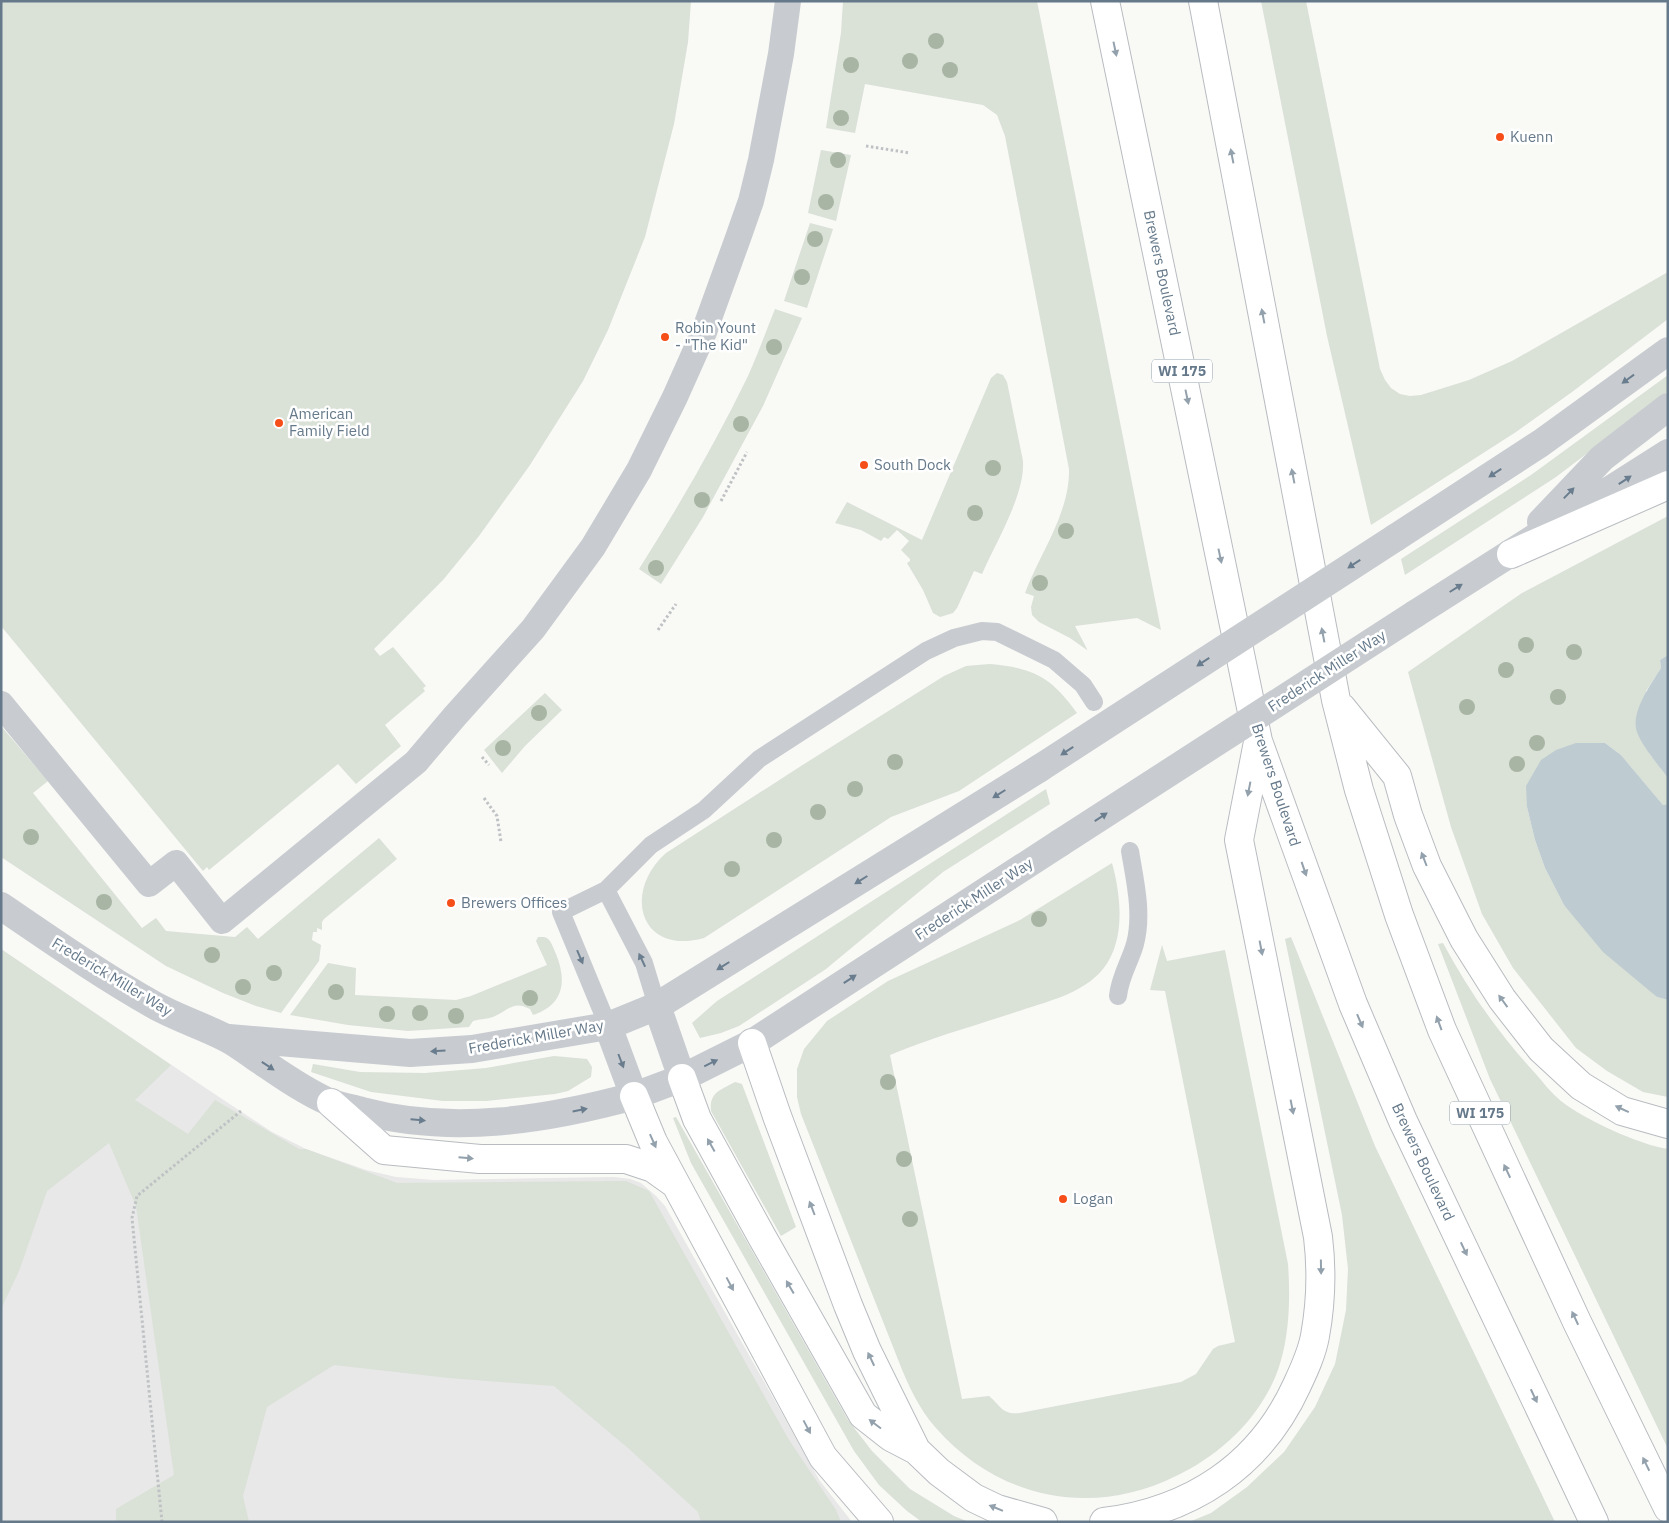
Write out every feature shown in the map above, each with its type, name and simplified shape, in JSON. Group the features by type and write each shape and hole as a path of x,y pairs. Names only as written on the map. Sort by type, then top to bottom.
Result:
{"highway":[{"name":"Brewers Boulevard","path":"1105,1 1258,741 1353,1004 1399,1112 1594,1522"},
{"name":"WI 175","path":"1203,1 1336,700 1359,790 1399,914 1442,1030 1577,1322 1668,1508"},
{"path":"1511,554 1668,486"},
{"path":"1336,700 1396,776 1427,866 1464,939 1507,1006 1541,1049 1581,1086 1622,1111 1668,1124"},
{"path":"1104,1522 1131,1518 1171,1506 1208,1487 1236,1469 1265,1438 1289,1401 1305,1367 1315,1336 1321,1286 1318,1237 1239,840 1258,741"},
{"path":"752,1043 777,1116 852,1314 889,1397 916,1450"},
{"path":"682,1078 697,1119 762,1238 863,1415 891,1437 916,1450 939,1472 974,1498 997,1509 1042,1522"},
{"path":"634,1096 653,1142 823,1457 879,1522"},
{"path":"331,1103 384,1150 480,1159 626,1159 653,1168 676,1184"}],"street":[{"path":"1,704 149,884 176,864 222,921 416,762 533,629 593,548 639,470 704,332 751,201 762,160 781,54 788,1"},
{"name":"Frederick Miller Way","path":"228,1038 410,1053 472,1049 608,1026 657,1006 1040,768 1541,444 1668,351"},
{"path":"1511,554 1602,458 1668,407"},
{"name":"Frederick Miller Way","path":"1,906 77,957 154,1005 192,1024 228,1038 298,1086 331,1103 384,1117 465,1123 504,1122 546,1117 586,1109 634,1096 682,1078 752,1043 1415,614 1668,453"},
{"path":"657,1006 682,1078"},
{"path":"608,1026 634,1096"}],"lane":[{"path":"608,1026 561,912 606,890 651,845 704,810 760,759 926,651 954,638 982,631 997,632 1054,660 1084,685 1094,702"},
{"path":"1118,996 1119,982 1135,944 1138,924 1137,892 1130,851"},
{"path":"606,890 644,963 657,1006"}],"path":[{"path":"866,146 910,153"},
{"path":"720,501 747,452"},
{"path":"658,630 676,604"},
{"path":"482,757 488,765"},
{"path":"484,798 497,816 502,842"},
{"path":"162,1522 132,1218 137,1196 241,1111"}],"shaded area":[{"name":"American Family Field","path":"1,1 691,1 688,42 674,124 645,237 608,330 583,381 530,465 479,536 443,580 374,649 380,656 393,647 426,686 423,688 425,691 385,725 401,746 356,784 338,764 209,870 207,867 203,871 1,626"},
{"path":"843,1 1037,1 1161,630 1137,618 1075,626 1087,650 1070,638 1039,622 1032,615 1031,607 1034,596 1025,593 1065,501 1069,469 1005,136 997,115 983,105 865,84 855,133 826,128 841,33"},
{"path":"1261,1 1306,1 1380,369 1391,388 1400,394 1410,396 1421,395 1469,380 1512,361 1668,272 1668,319 1516,432 1371,525 1327,336"},
{"path":"821,150 851,155 836,221 808,213"},
{"path":"810,223 833,229 807,308 784,301"},
{"path":"775,309 802,318 763,406 703,517 661,584 639,569 683,498 723,425 748,376"},
{"path":"997,373 1003,375 1007,382 1023,461 1019,488 1015,503 982,574 974,571 957,608 953,613 940,617 933,613 923,590 907,563 910,559 901,550 909,541 897,530 888,539 884,537 881,541 861,530 835,523 847,502 922,540 991,378"},
{"path":"1668,375 1668,392 1556,477 1405,575 1401,559 1531,475"},
{"path":"1668,516 1668,655 1660,660 1661,668 1646,691 1649,753 1668,778 1668,804 1663,805 1621,755 1605,743 1527,807 1535,840 1545,868 1564,905 1657,997 1668,1000 1668,1097 1643,1092 1607,1071 1576,1048 1513,968 1482,914 1451,827 1408,672 1522,593"},
{"path":"1668,655 1668,778 1651,756 1637,732 1636,716 1647,690 1661,668 1660,660"},
{"path":"990,664 1018,668 1040,676 1059,691 1077,713 959,791 891,817 704,938 682,941 665,938 652,929 644,917 642,902 644,885 652,869 666,853 944,676 966,666"},
{"path":"545,693 562,710 525,746 502,773 484,750"},
{"path":"1,726 48,781 33,793 142,928 156,918 166,931 235,937 247,927 258,939 379,838 397,859 324,919 322,930 317,928 317,932 313,932 312,940 321,945 319,961 281,1013 256,1006 223,993 166,966 1,857"},
{"path":"1576,743 1605,743 1621,755 1663,805 1668,804 1668,1000 1657,997 1603,952 1564,905 1545,868 1535,840 1527,807 1526,786 1541,760 1556,750"},
{"path":"1046,789 1050,804 943,872 826,969 739,1026 700,1038 692,1023 717,1001"},
{"path":"1112,863 1118,889 1120,917 1118,931 1110,957 1095,978 1063,996 890,1055 962,1399 989,1396 1005,1411 1020,1413 1181,1382 1196,1374 1213,1349 1235,1342 1165,991 1150,990 1162,945 1167,961 1225,950 1288,1264 1289,1312 1281,1361 1269,1390 1251,1417 1217,1451 1204,1460 1176,1476 1144,1489 1112,1496 1079,1498 1048,1494 1017,1485 988,1471 961,1452 936,1428 924,1413 902,1371 801,1114 797,1097 797,1069 804,1049 827,1021 888,981 1020,920"},
{"path":"538,937 547,938 551,943 559,964 562,983 557,998 551,1005 533,1015 530,1009 519,1005 511,1007 493,1017 473,1021 469,1027 408,1031 348,1025 290,1015 328,963 356,968 355,995 456,1000 471,996 547,965 536,941"},
{"path":"1291,937 1375,1146 1555,1522 1189,1522 1211,1513 1247,1487 1284,1452 1315,1407 1335,1364 1346,1310 1348,1269 1342,1215 1285,939"},
{"path":"1443,943 1463,978 1497,1027 1557,1098 1583,1116 1612,1130 1656,1147 1668,1149 1668,1449 1490,1079 1438,944"},
{"path":"1,949 272,1132 306,1149 366,1170 396,1177 434,1180 614,1177 630,1179 641,1183 665,1206 820,1481 852,1522 1,1522"},
{"path":"1,949 171,1065 135,1100 188,1134 215,1100 299,1149 306,1149 397,1183 626,1181 649,1191 789,1440 836,1510 841,1522 701,1522 698,1512 628,1448 554,1386 449,1378 334,1365 267,1407 243,1496 249,1522 116,1522 116,1509 174,1475 136,1206 109,1143 47,1191 19,1271 1,1309"},
{"path":"554,1056 587,1059 592,1067 591,1077 568,1091 555,1094 486,1101 443,1101 371,1092 311,1072 313,1064 360,1072 425,1073 486,1068"},
{"path":"735,1082 742,1084 796,1227 781,1236 711,1111 712,1100 717,1092"},
{"path":"676,1117 848,1420 872,1451 910,1489 954,1516 969,1522 922,1522 879,1485 854,1451 691,1163 673,1118"}],"place":[{"name":"Kuenn","path":"1500,137"},
{"name":"Robin Yount - \"The Kid\"","path":"665,337"},
{"name":"American Family Field","path":"279,423"},
{"name":"South Dock","path":"864,465"},
{"name":"Brewers Offices","path":"451,903"},
{"name":"Logan","path":"1063,1199"}]}
